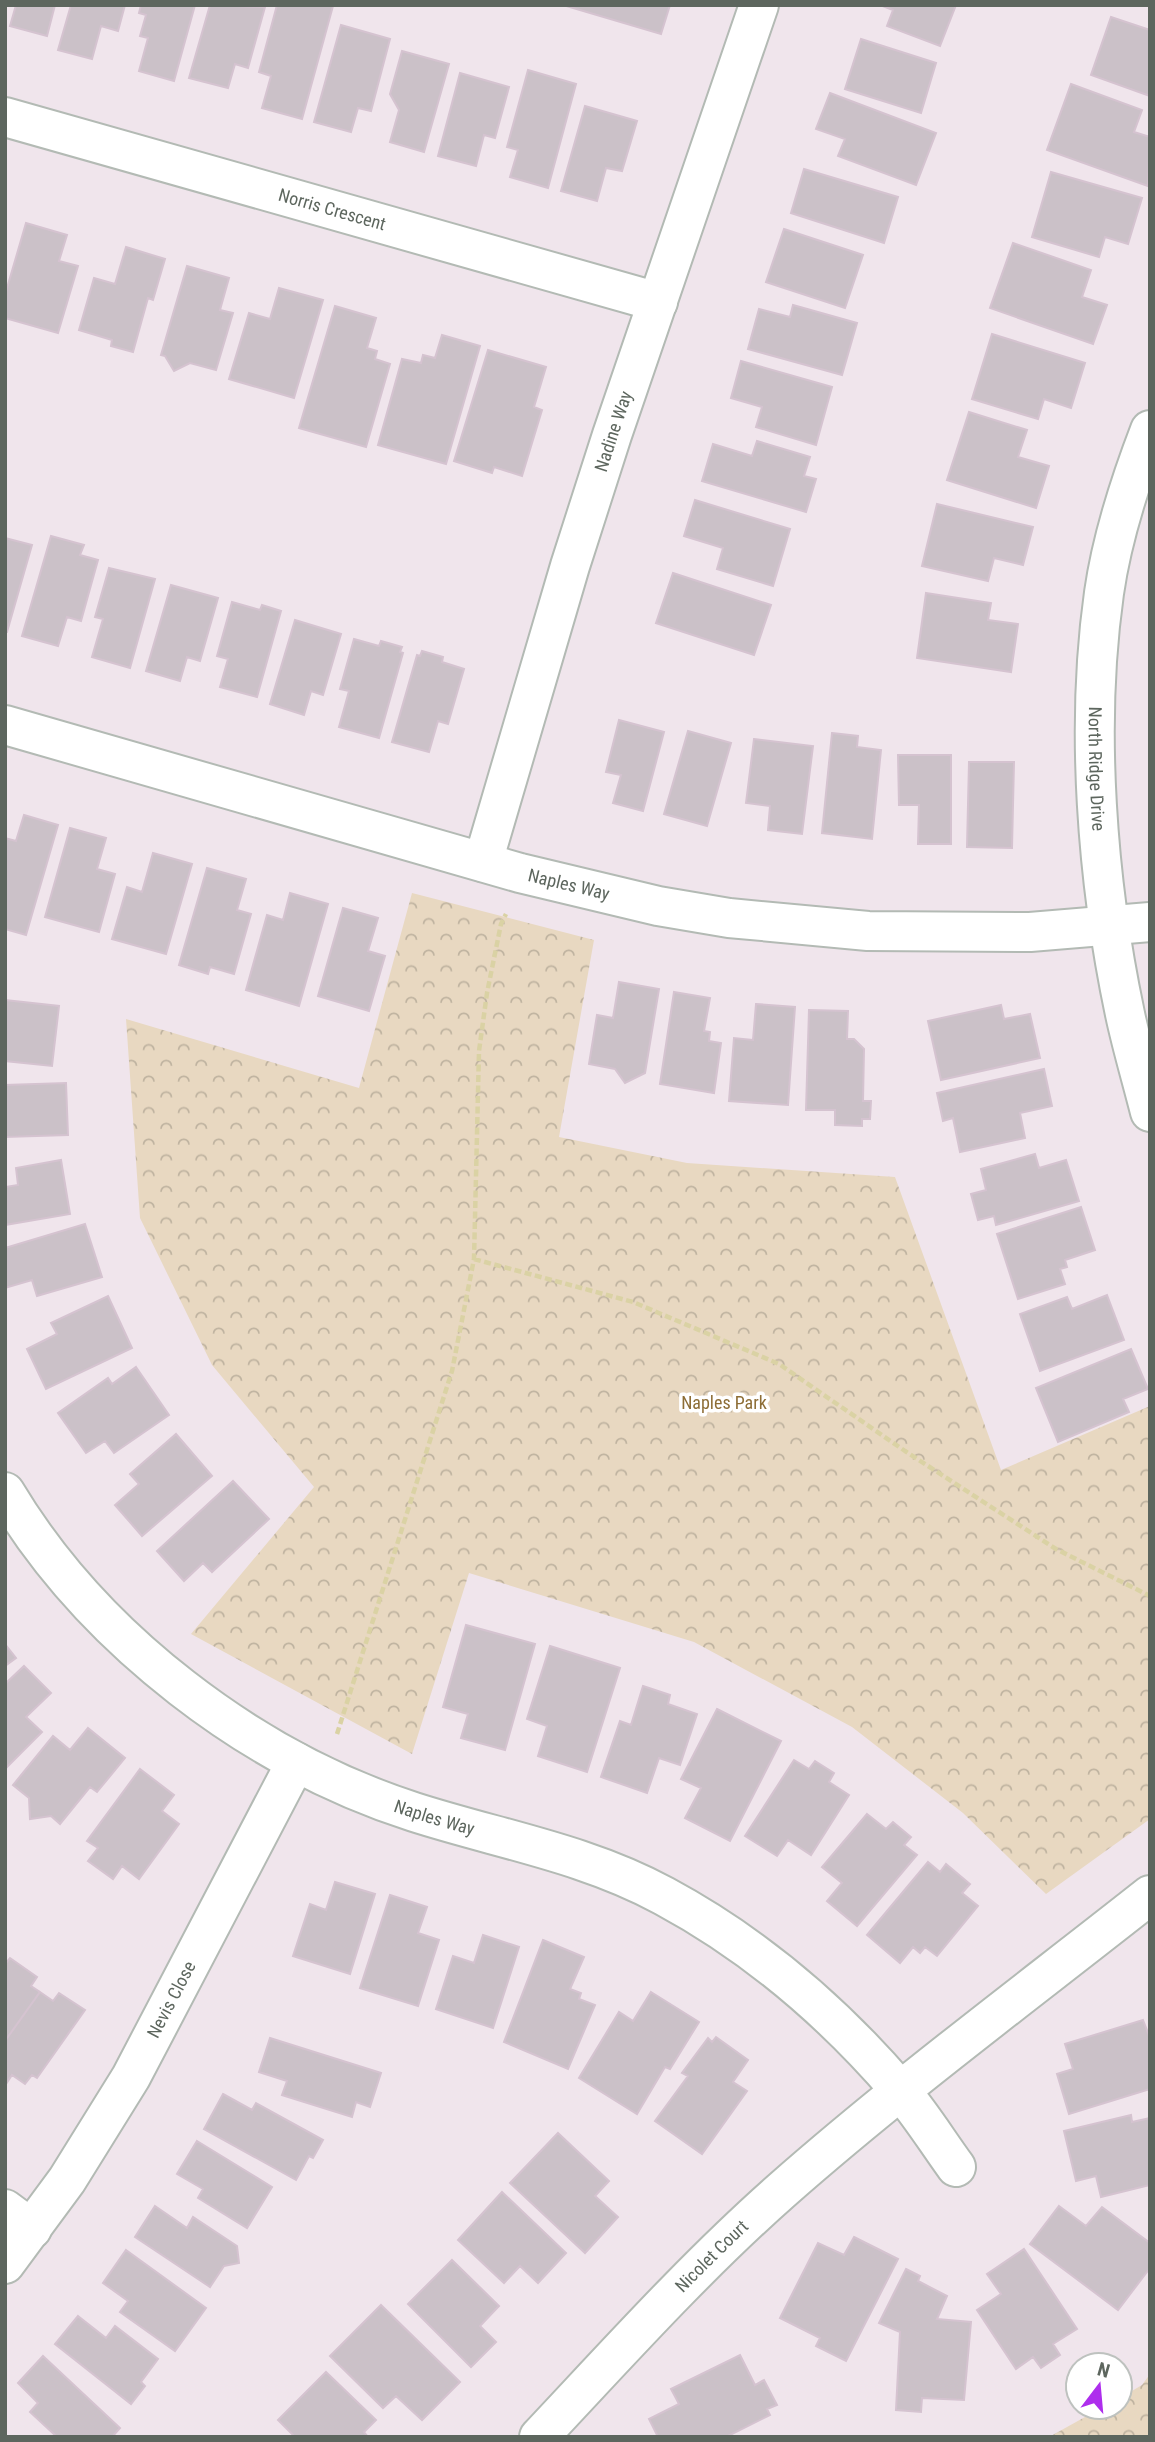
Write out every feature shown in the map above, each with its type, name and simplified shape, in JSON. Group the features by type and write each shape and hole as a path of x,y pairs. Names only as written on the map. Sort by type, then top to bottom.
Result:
{"street":[{"name":"Nadine Way","path":"483,862 570,566 612,435 759,5"},
{"name":"Norris Crescent","path":"5,117 658,302"},
{"name":"North Ridge Drive","path":"1150,430 1111,554 1101,624 1096,747 1103,868 1110,926 1126,1015 1150,1112"},
{"name":"Naples Way","path":"5,725 572,887 657,906 729,918 868,931 1030,933 1150,922"},
{"name":"Naples Way","path":"5,1492 39,1543 123,1637 176,1683 237,1727 296,1762 380,1801 554,1850 611,1871 663,1895 719,1928 800,1988 852,2037 901,2092"},
{"name":"Nevis Close","path":"5,2264 18,2219 67,2180 131,2077 296,1762"},
{"name":"Nicolet Court","path":"539,2437 684,2283 780,2191 1150,1895"},
{"path":"901,2092 956,2167"}],"path":[{"path":"337,1734 452,1371 474,1259 479,1051 487,993 501,924 506,914"},
{"path":"474,1259 633,1302 779,1364 905,1451 1056,1549 1150,1597"}],"green space":[{"name":"Naples Park","path":"412,893 594,940 559,1137 687,1163 895,1177 1001,1470 1150,1406 1150,1819 1046,1894 963,1813 852,1727 694,1642 469,1573 412,1754 191,1634 314,1487 212,1365 140,1218 126,1019 359,1088"},
{"path":"1150,2374 1150,2437 1049,2437 1078,2421 1134,2421 1134,2390 1142,2385"}],"building":[{"path":"16,5 55,5 47,36 10,26"},
{"path":"71,5 125,5 118,31 101,26 92,59 58,50"},
{"path":"141,5 195,5 174,81 139,71 148,38 140,36 146,15 139,13"},
{"path":"210,5 265,7 248,68 235,64 228,88 189,78"},
{"path":"277,5 333,6 302,119 262,108 271,76 259,72"},
{"path":"563,5 670,5 661,34"},
{"path":"880,5 956,5 940,46 887,26 893,10"},
{"path":"1111,17 1150,30 1150,96 1091,75"},
{"path":"341,25 390,39 371,111 358,108 351,132 314,122"},
{"path":"861,39 936,63 921,113 845,89"},
{"path":"402,51 449,64 424,152 390,142 399,110 390,94"},
{"path":"528,70 576,84 548,188 510,177 518,150 507,147"},
{"path":"460,73 509,87 495,138 484,135 476,166 438,156"},
{"path":"1071,84 1142,110 1134,132 1150,137 1148,186 1047,150"},
{"path":"830,93 936,133 916,185 838,156 845,139 816,129"},
{"path":"585,106 637,121 622,171 606,168 597,201 561,191"},
{"path":"804,169 898,197 884,243 791,213"},
{"path":"1051,172 1142,198 1128,244 1105,237 1099,257 1032,237"},
{"path":"26,223 67,235 59,261 78,266 58,333 5,318 5,295"},
{"path":"784,229 863,255 845,308 766,282"},
{"path":"1013,243 1091,270 1082,297 1107,305 1093,344 990,308"},
{"path":"126,247 165,259 153,300 148,298 133,352 111,346 112,340 79,330 94,278 115,284"},
{"path":"187,266 229,278 220,310 233,313 216,370 190,363 174,371 165,356 161,355"},
{"path":"279,288 323,300 294,398 229,379 249,313 270,319"},
{"path":"793,305 857,323 842,375 748,349 759,309 790,317"},
{"path":"335,306 376,318 367,348 377,351 375,359 390,364 366,447 299,428"},
{"path":"992,334 1085,363 1071,408 1044,399 1038,419 972,399"},
{"path":"442,335 480,346 446,464 378,445 402,359 421,363 423,355 435,358"},
{"path":"488,350 546,367 534,407 542,410 522,476 494,467 492,473 454,461"},
{"path":"741,361 832,387 816,445 756,427 762,407 731,398"},
{"path":"969,412 1027,430 1018,457 1049,466 1036,508 947,480"},
{"path":"757,441 810,457 804,476 816,479 806,512 702,481 713,444 752,456"},
{"path":"695,500 790,529 773,586 717,569 723,548 684,536"},
{"path":"937,504 1033,527 1023,565 994,558 988,581 922,566"},
{"path":"51,536 84,545 80,555 98,560 81,621 67,617 58,646 22,636"},
{"path":"5,538 32,545 7,632 5,632"},
{"path":"109,568 155,579 130,668 92,657 103,619 95,617"},
{"path":"673,573 771,605 754,655 656,623"},
{"path":"171,585 218,598 200,661 187,657 180,681 146,671"},
{"path":"926,593 991,603 988,620 1018,624 1011,672 917,658"},
{"path":"232,602 260,610 262,605 281,611 257,697 220,687 228,659 217,656"},
{"path":"295,620 341,634 323,695 311,691 304,715 270,704"},
{"path":"354,639 379,646 381,641 402,647 400,652 403,653 379,738 339,727 349,691 340,689"},
{"path":"422,651 443,657 442,662 464,669 448,724 438,721 429,752 392,742 417,655 420,656"},
{"path":"619,720 664,732 643,811 613,803 621,775 606,772"},
{"path":"688,731 731,743 707,826 664,814"},
{"path":"832,733 858,736 857,747 881,750 872,839 822,833"},
{"path":"754,739 813,746 802,834 768,830 770,806 746,803"},
{"path":"898,755 951,755 951,844 918,844 919,805 899,805"},
{"path":"969,762 1014,762 1012,848 967,847"},
{"path":"24,815 58,825 26,935 5,929 5,838 16,841"},
{"path":"70,828 106,838 97,869 115,874 99,932 45,917"},
{"path":"153,853 192,864 166,954 112,939 127,887 142,892"},
{"path":"207,868 246,879 237,910 251,914 234,974 210,967 208,974 179,965"},
{"path":"290,893 328,904 299,1006 246,990 267,915 283,920"},
{"path":"343,908 378,918 368,951 385,956 369,1011 318,996"},
{"path":"619,982 659,989 645,1073 625,1083 615,1069 589,1064 597,1015 613,1018"},
{"path":"674,992 710,998 704,1031 710,1032 709,1041 721,1043 714,1093 660,1084"},
{"path":"5,1000 59,1006 52,1066 5,1061"},
{"path":"756,1004 795,1007 788,1105 729,1101 734,1038 753,1040"},
{"path":"1001,1005 1004,1019 1030,1014 1040,1058 941,1080 928,1021"},
{"path":"809,1010 848,1011 847,1039 854,1039 864,1049 863,1101 871,1101 870,1119 862,1119 862,1126 835,1125 835,1110 806,1110"},
{"path":"1044,1069 1052,1106 1020,1113 1025,1138 960,1152 953,1118 943,1121 937,1093"},
{"path":"66,1083 68,1135 5,1137 5,1085"},
{"path":"1035,1154 1039,1168 1066,1160 1079,1201 996,1225 994,1216 978,1220 971,1194 986,1190 981,1169"},
{"path":"61,1160 70,1214 5,1225 5,1187 18,1185 16,1168"},
{"path":"1081,1207 1095,1250 1065,1260 1067,1267 1060,1269 1065,1284 1018,1299 997,1234"},
{"path":"85,1224 102,1277 37,1296 32,1280 5,1288 5,1248"},
{"path":"1107,1295 1124,1340 1040,1371 1020,1314 1067,1297 1072,1309"},
{"path":"108,1296 132,1348 46,1389 27,1349 57,1334 51,1323"},
{"path":"1131,1349 1148,1389 1123,1399 1129,1412 1058,1442 1036,1388"},
{"path":"136,1367 169,1415 114,1453 105,1441 86,1453 58,1413 108,1378 112,1384"},
{"path":"176,1434 212,1476 142,1536 115,1505 139,1484 130,1474"},
{"path":"233,1481 269,1519 212,1572 203,1563 184,1581 157,1551"},
{"path":"466,1625 535,1644 505,1750 461,1738 468,1714 443,1707"},
{"path":"5,1644 16,1658 5,1666"},
{"path":"550,1646 620,1668 587,1772 538,1756 547,1726 527,1719"},
{"path":"24,1666 51,1693 26,1717 42,1732 5,1769 5,1684"},
{"path":"643,1686 670,1695 668,1704 697,1714 680,1765 659,1758 647,1793 601,1777 620,1721 631,1725"},
{"path":"717,1709 781,1741 730,1841 685,1818 701,1788 681,1779"},
{"path":"88,1728 125,1758 97,1792 90,1787 60,1824 51,1816 30,1819 29,1798 13,1785 53,1736 70,1750"},
{"path":"794,1760 809,1769 815,1761 834,1773 829,1782 849,1795 811,1855 788,1840 777,1856 745,1836"},
{"path":"140,1769 174,1795 162,1811 179,1824 139,1879 122,1866 113,1879 88,1861 98,1848 87,1841"},
{"path":"867,1814 886,1829 893,1822 911,1837 904,1845 917,1855 857,1926 827,1901 842,1883 822,1867"},
{"path":"928,1862 940,1872 946,1864 970,1884 962,1893 978,1906 937,1956 925,1947 920,1953 913,1947 900,1963 867,1935"},
{"path":"335,1882 375,1894 350,1974 293,1956 310,1904 326,1910"},
{"path":"390,1895 427,1907 418,1933 439,1940 418,2006 360,1988"},
{"path":"483,1935 519,1947 493,2028 436,2009 453,1956 474,1963"},
{"path":"543,1940 584,1957 570,1989 581,1993 579,1999 595,2005 568,2069 504,2042"},
{"path":"10,1958 37,1977 31,1986 40,1992 5,2041 5,1964"},
{"path":"40,1992 53,2001 59,1993 85,2010 37,2078 32,2075 25,2084 12,2075 6,2084 5,2041"},
{"path":"651,1992 699,2022 670,2069 665,2067 637,2114 579,2078 619,2012 633,2021"},
{"path":"1143,2020 1150,2038 1150,2089 1069,2114 1057,2074 1073,2069 1065,2044"},
{"path":"716,2037 748,2060 733,2082 747,2091 702,2154 655,2121 688,2076 682,2073 708,2038 712,2042"},
{"path":"270,2038 381,2073 370,2107 356,2102 352,2117 282,2095 287,2081 259,2072"},
{"path":"223,2094 252,2110 256,2103 323,2140 313,2158 309,2156 296,2180 204,2129"},
{"path":"1131,2115 1132,2122 1150,2118 1150,2185 1101,2197 1096,2176 1076,2181 1064,2131"},
{"path":"558,2133 609,2181 595,2196 618,2217 585,2253 510,2183"},
{"path":"197,2141 272,2187 247,2228 198,2198 203,2189 177,2174"},
{"path":"502,2192 566,2253 538,2283 520,2266 504,2283 458,2240"},
{"path":"155,2206 187,2228 193,2217 237,2246 239,2263 224,2266 210,2287 135,2237"},
{"path":"1059,2206 1086,2226 1102,2207 1150,2243 1150,2268 1118,2310 1030,2244"},
{"path":"854,2237 898,2259 846,2361 816,2346 820,2338 780,2318 818,2243 844,2255"},
{"path":"1024,2249 1077,2329 1053,2344 1060,2355 1041,2368 1033,2357 1016,2369 977,2310 1001,2294 987,2274"},
{"path":"126,2250 206,2308 175,2351 120,2312 128,2301 103,2283"},
{"path":"452,2260 499,2306 480,2326 496,2342 471,2367 408,2304"},
{"path":"906,2269 920,2276 918,2281 947,2296 937,2319 971,2322 964,2400 922,2398 921,2412 896,2410 900,2332 879,2323"},
{"path":"381,2305 460,2382 422,2420 396,2396 383,2408 330,2356"},
{"path":"78,2316 106,2338 115,2326 158,2359 141,2382 145,2386 131,2404 55,2344"},
{"path":"740,2355 755,2385 764,2380 777,2405 767,2409 770,2415 726,2437 658,2437 649,2419 679,2404 671,2389"},
{"path":"43,2356 120,2428 112,2437 57,2437 30,2412 38,2403 18,2383"},
{"path":"326,2372 376,2420 364,2432 368,2437 295,2437 278,2420"}]}
